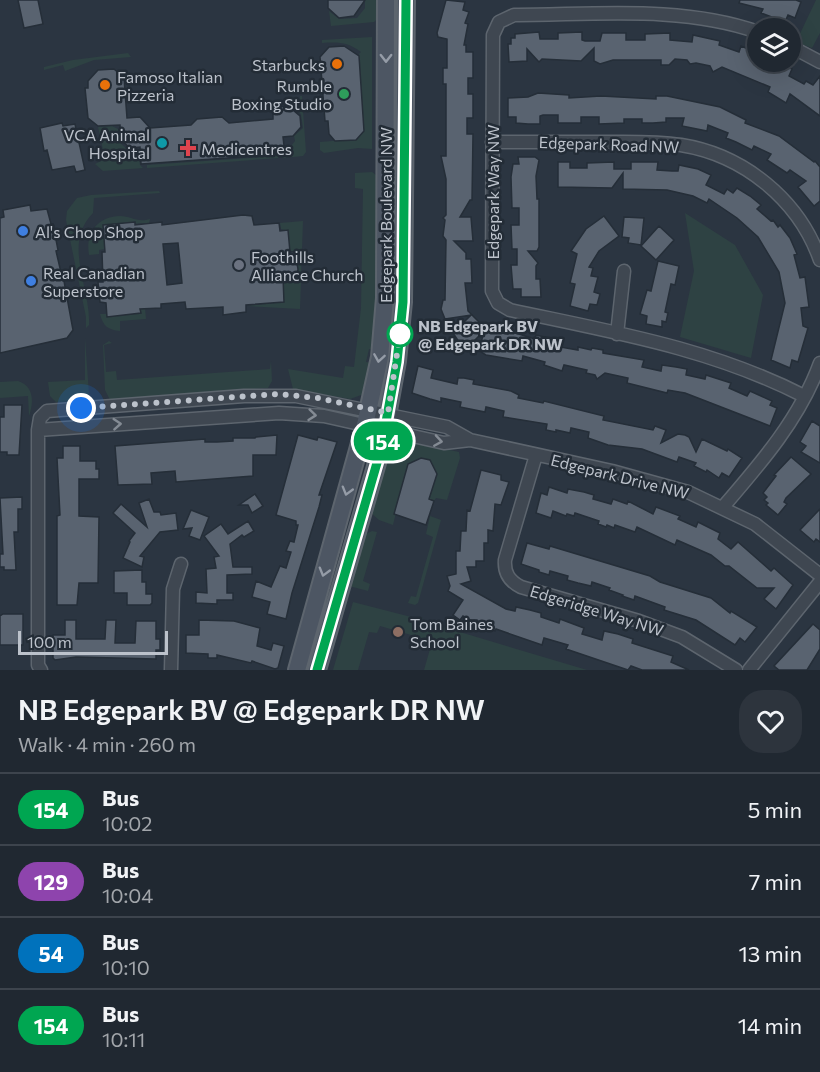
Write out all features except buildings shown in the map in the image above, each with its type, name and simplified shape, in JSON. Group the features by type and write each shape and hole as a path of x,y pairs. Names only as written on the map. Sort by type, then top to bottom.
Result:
{"street":[{"name":"Edgepark Boulevard NW","path":"297,670 367,417 380,357 385,298 386,0"},
{"name":"Edgepark Boulevard NW","path":"317,670 386,421 397,362 403,302 406,0"},
{"name":"Edgepark Way NW","path":"747,29 723,22 672,15 508,15 499,22 493,35 492,284 494,298 510,310 617,333 720,359 754,372 804,396"},
{"path":"801,52 820,62"},
{"name":"Edgepark Road NW","path":"492,142 651,142 700,150 744,168 776,192 804,224 820,260"},
{"path":"617,333 624,272"},
{"path":"723,507 773,449 820,363"},
{"path":"40,670 38,665 37,586 38,430 42,414 53,410 244,396 296,396 367,417"},
{"path":"38,430 279,413 367,417"},
{"name":"Edgepark Drive NW","path":"367,417 386,421 444,442 470,440 660,483 688,492 723,507 773,536 820,575"},
{"name":"Edgeridge Way NW","path":"536,455 505,561 506,572 510,580 520,587 639,621 682,638 736,670"},
{"path":"340,516 360,521"},
{"path":"171,670 173,589 180,564"},
{"path":"749,670 820,582"}],"green space":[{"path":"365,0 380,0 380,16 374,22 331,26 329,11 339,19 357,18 365,8"},
{"path":"816,0 820,0 820,33 812,48 801,44 801,32"},
{"path":"372,37 372,149 358,148 324,153 320,150 320,142 356,139 364,130 359,54 361,52 347,44 322,43 322,40"},
{"path":"128,53 131,57 94,60 65,71 63,65 44,70 44,67 73,60"},
{"path":"300,96 302,96 306,152 303,156 283,158 284,146 291,146 295,141 294,136 303,128 301,114 290,106 300,105"},
{"path":"112,126 118,129 119,142 128,150 138,150 140,165 143,168 103,171 95,164 105,159 98,127"},
{"path":"278,156 278,158 147,168 147,165"},
{"path":"372,172 380,178 380,278 374,349 369,349 366,362 373,363 364,394 350,399 293,389 288,369 343,378 345,366 354,367 361,308 363,189 355,188 355,173"},
{"path":"159,191 160,193 94,198 93,213 84,225 79,252 88,311 89,325 86,328 86,317 66,220 67,211 77,198"},
{"path":"685,213 735,245 763,295 751,358 680,337 694,271"},
{"path":"120,216 141,220 150,219 149,223 103,225 105,249 99,250 99,254 89,255 89,239 95,227 105,219"},
{"path":"303,221 301,278 285,280 285,277 297,268 295,252 281,253 289,243 288,231 281,229 280,223"},
{"path":"301,281 300,309 246,306 284,302 283,283"},
{"path":"145,308 146,319 120,321 120,331 107,327 100,314 107,314 107,317 140,313 140,309"},
{"path":"85,338 89,394 85,401 56,402 50,396 48,382 85,380"},
{"path":"109,341 112,343 104,345 106,372 116,371 117,380 270,369 271,361 272,381 268,388 110,400 105,390 103,345"},
{"path":"18,381 30,391 32,405 29,416 28,396 0,398 0,382"},
{"path":"407,441 459,452 460,458 447,500 429,499 437,474 430,461 421,458 408,464 393,525 379,520 371,513 388,452 398,442"},
{"path":"430,516 441,520 418,603 415,605 408,603 411,596 416,597 433,537 426,534"},
{"path":"372,531 377,532 363,581 370,584 368,591 349,586 364,535"},
{"name":"Tom Baines School","path":"353,602 419,619 422,617 423,621 587,670 424,670 430,649 423,647 425,639 380,626 377,633 369,632 358,670 333,670"}],"bus line":[{"name":"154","path":"317,670 381,449 397,362 403,302 406,0"}],"place":[{"name":"Starbucks","path":"337,64"},
{"name":"Famoso Italian Pizzeria","path":"105,85"},
{"name":"Rumble Boxing Studio","path":"344,94"},
{"name":"VCA Animal Hospital","path":"162,143"},
{"name":"Medicentres","path":"188,148"},
{"name":"Al's Chop Shop","path":"23,231"},
{"name":"Foothills Alliance Church","path":"239,265"},
{"name":"Real Canadian Superstore","path":"31,281"},
{"name":"NB Edgepark BV @ Edgepark DR NW","path":"400,334"},
{"name":"Tom Baines School","path":"398,632"}],"route":[{"path":"81,408 279,394 318,398 388,413 400,334"}]}
